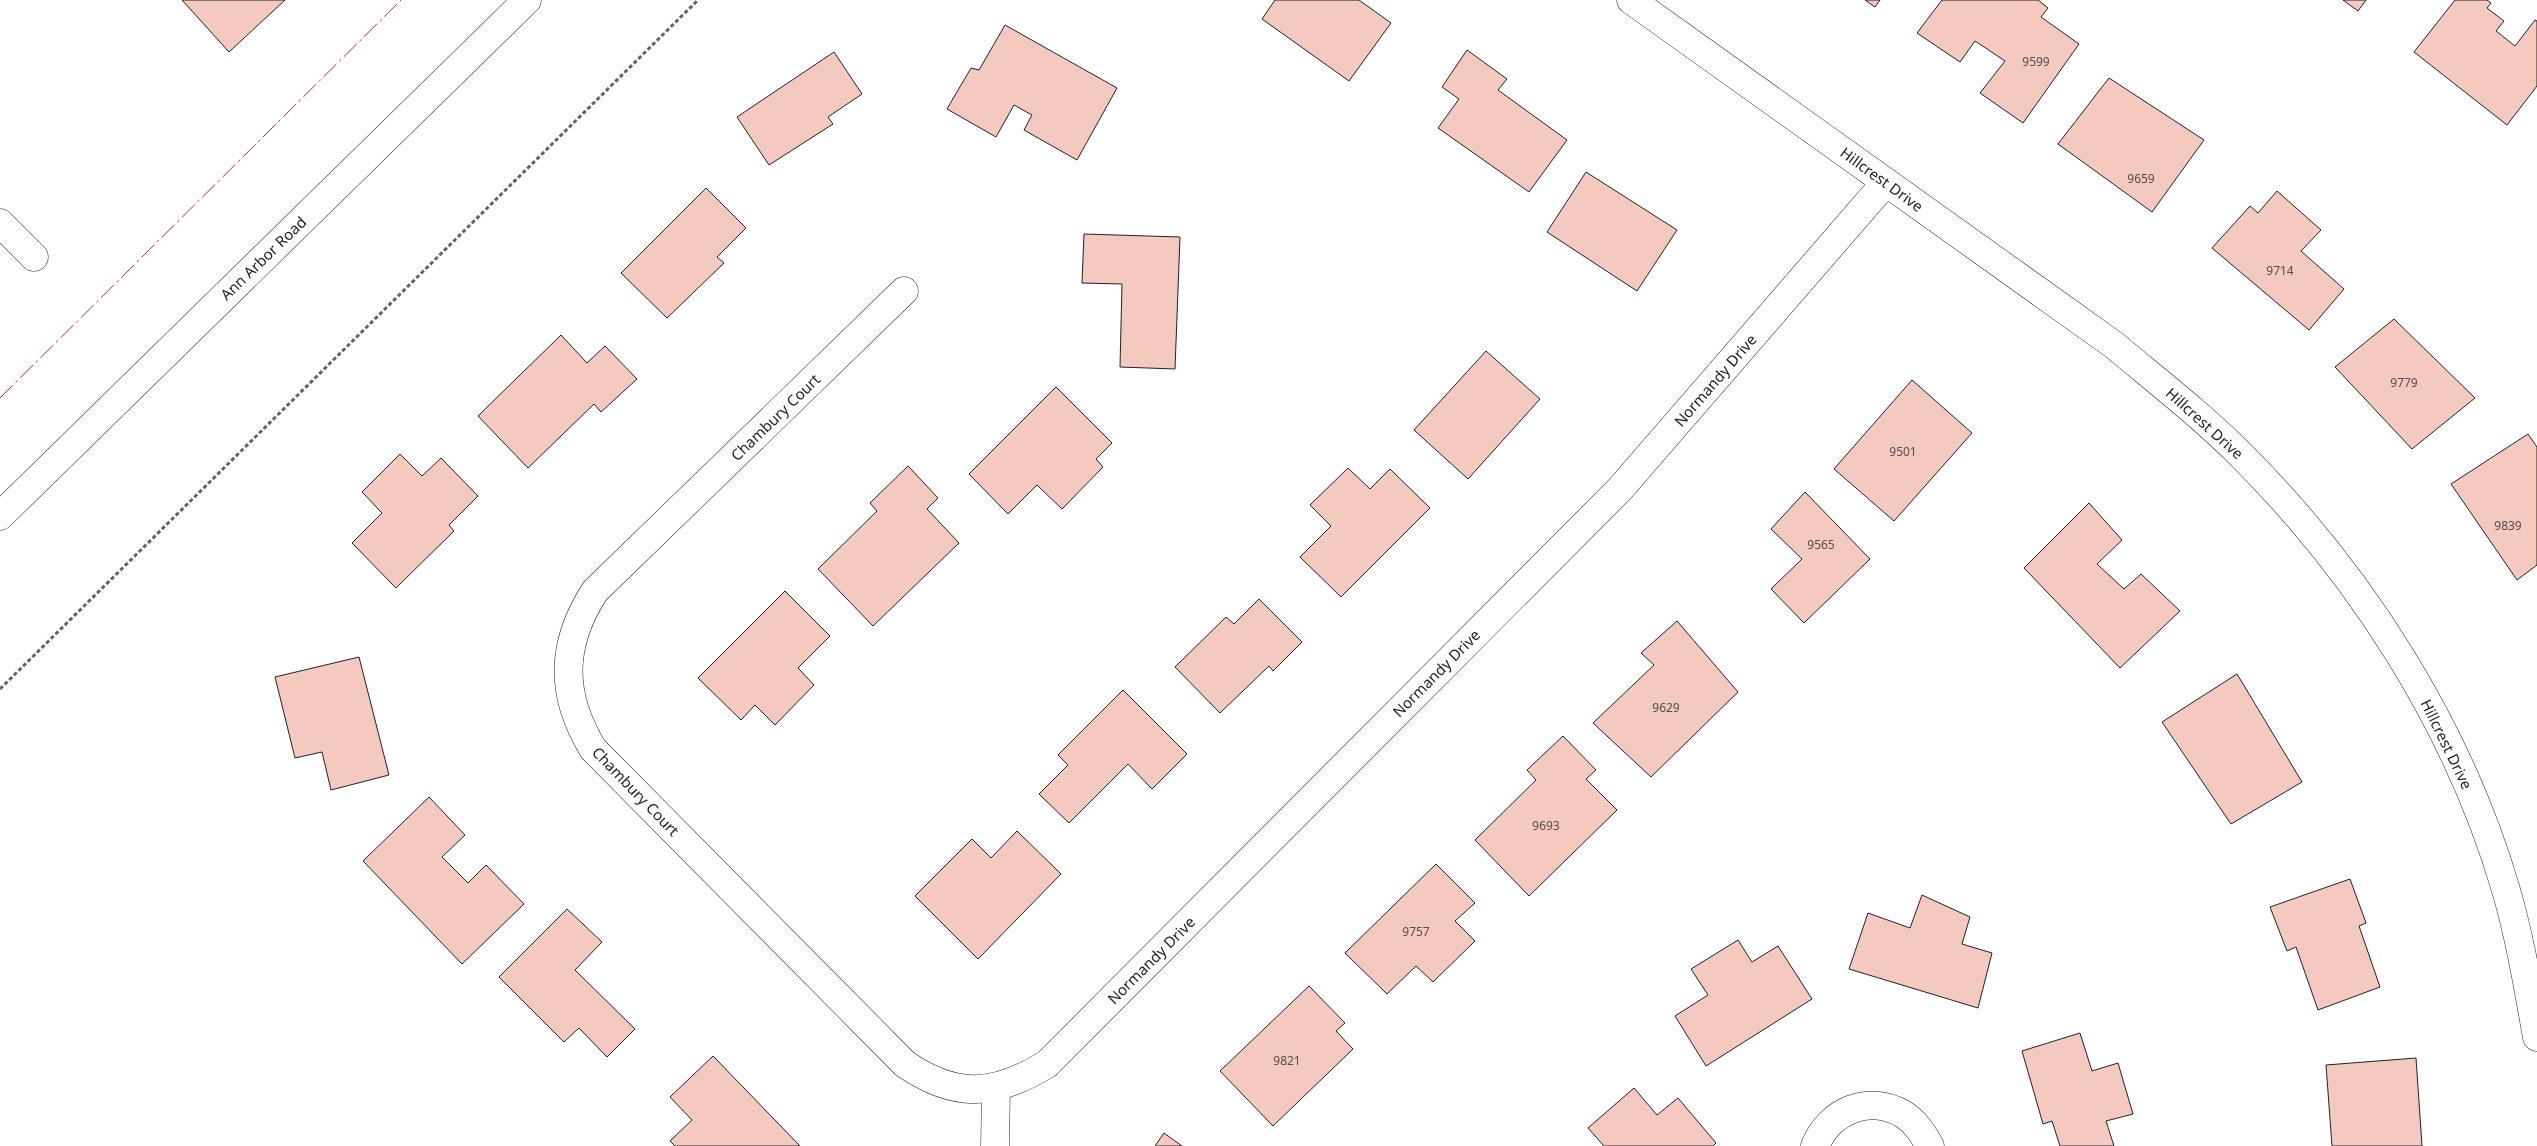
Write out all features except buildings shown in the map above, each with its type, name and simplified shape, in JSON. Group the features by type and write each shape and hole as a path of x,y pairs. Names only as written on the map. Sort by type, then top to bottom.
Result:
{"street":[{"name":"Ann Arbor Road","path":"0,516 527,0"},
{"name":"Hillcrest Drive","path":"1631,0 2114,346 2188,405 2240,454 2289,506 2363,598 2428,702 2458,763 2484,825 2505,889 2522,953 2537,1037"},
{"name":"Normandy Drive","path":"996,1088 1022,1080 1047,1064 1620,489 1886,182"},
{"path":"0,222 34,257"},
{"name":"Chambury Court","path":"904,291 595,591 580,614 568,657 570,702 579,727 593,749 905,1064 924,1077 948,1086 973,1090 996,1088"},
{"path":"995,1146 996,1088"},
{"path":"1815,1146 1819,1136 1831,1120 1848,1110 1867,1105 1886,1106 1904,1114 1919,1127 1930,1146"}],"path":[{"path":"0,689 698,0"}],"power":[{"path":"0,398 401,0"}]}
